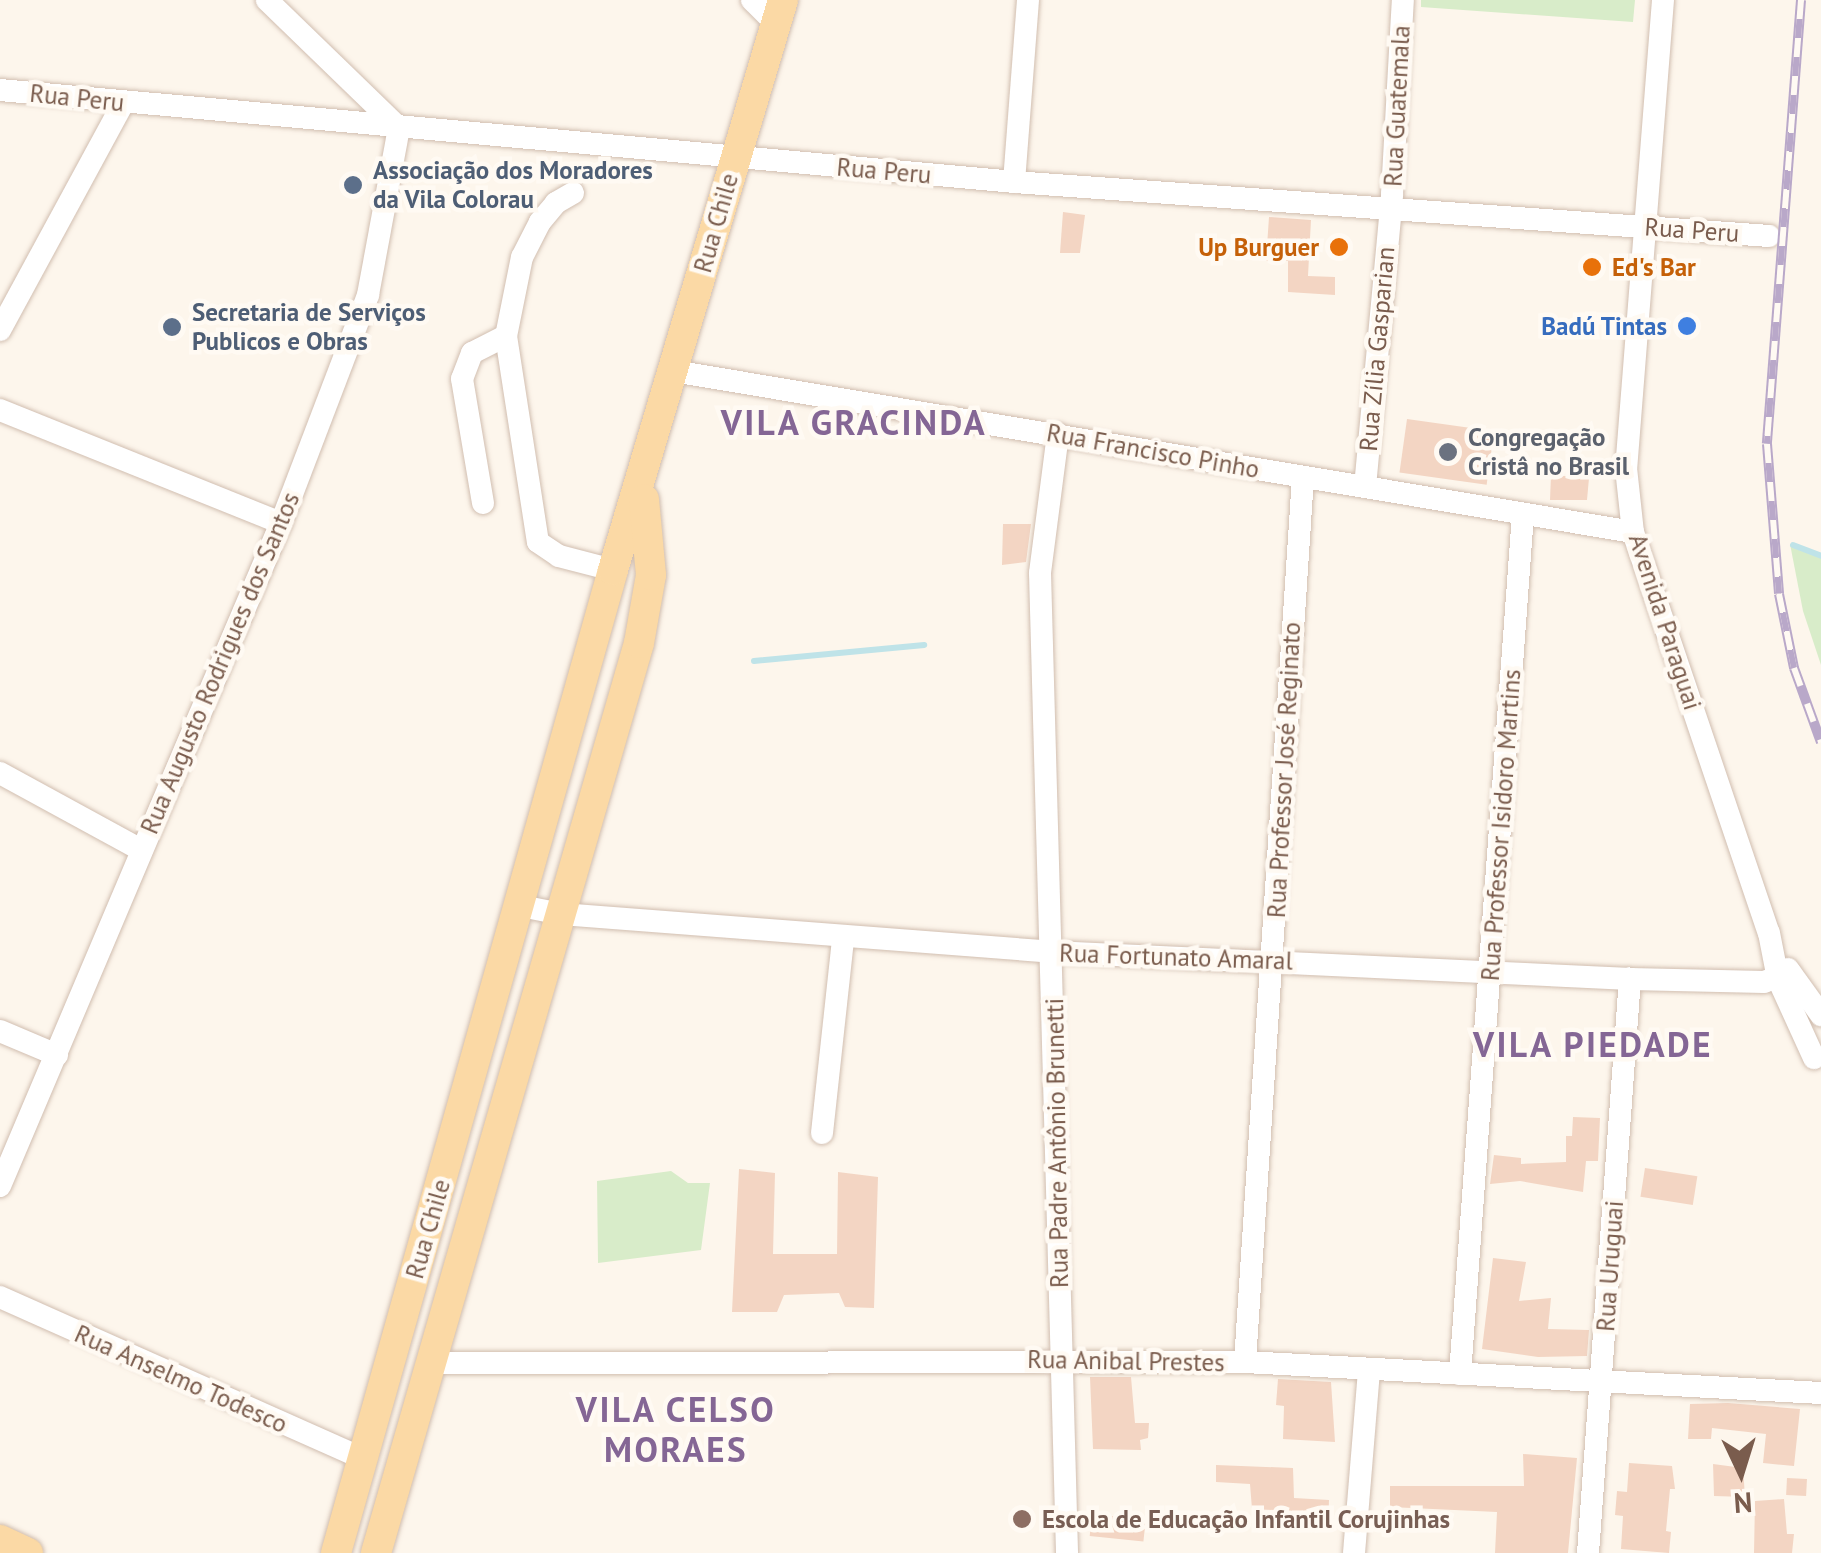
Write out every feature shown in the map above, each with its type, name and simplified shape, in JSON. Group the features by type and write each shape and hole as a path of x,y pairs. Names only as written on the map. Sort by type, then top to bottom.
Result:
{"main road":[{"name":"Rua Chile","path":"336,1553 613,570 779,12"},
{"name":"Rua Chile","path":"376,1553 639,642 651,575 643,511 653,446"},
{"path":"613,570 630,558 640,560 651,575"},
{"path":"0,1540 28,1553"}],"street":[{"path":"268,0 399,128"},
{"path":"752,0 779,12"},
{"path":"1014,182 1028,0"},
{"name":"Rua Guatemala","path":"1390,212 1403,0"},
{"name":"Avenida Paraguai","path":"1664,0 1626,468 1634,532 1769,934 1819,1056"},
{"name":"Rua Peru","path":"0,90 1014,182 1390,212 1770,236"},
{"path":"0,330 123,104"},
{"name":"Rua Augusto Rodrigues dos Santos","path":"0,1186 281,523 368,295 399,128"},
{"path":"573,193 556,203 540,222 522,258 506,336 538,542 558,556 613,570"},
{"name":"Rua Zília Gasparian","path":"1364,487 1390,212"},
{"path":"483,503 462,379 472,353 506,336"},
{"name":"Rua Francisco Pinho","path":"673,371 1634,532"},
{"path":"0,410 281,523"},
{"name":"Rua Padre Antônio Brunetti","path":"1058,434 1040,572 1067,1553"},
{"name":"Rua Professor José Reginato","path":"1245,1362 1303,478"},
{"name":"Rua Professor Isidoro Martins","path":"1460,1374 1523,514"},
{"path":"0,772 140,850"},
{"path":"521,906 560,914"},
{"name":"Rua Fortunato Amaral","path":"560,914 1052,952 1630,978 1784,976"},
{"path":"822,1133 843,938"},
{"name":"Avenida Paraguai","path":"1784,976 1821,1015"},
{"name":"Rua Uruguai","path":"1588,1553 1630,978"},
{"path":"0,1031 56,1055"},
{"name":"Rua Anselmo Todesco","path":"0,1297 362,1458"},
{"name":"Rua Anibal Prestes","path":"430,1363 1062,1359 1245,1362 1821,1392"},
{"path":"1354,1553 1369,1371"}],"green space":[{"path":"1421,0 1635,0 1633,22 1421,7"},
{"path":"1790,544 1821,556 1821,665 1803,611"},
{"path":"671,1171 688,1183 710,1183 701,1250 598,1263 597,1181"}],"building":[{"path":"1063,212 1085,215 1080,253 1060,253"},
{"path":"1269,217 1311,220 1308,276 1335,277 1335,295 1288,292 1288,261 1266,261"},
{"name":"Congregação Cristâ no Brasil","path":"1407,419 1494,431 1487,485 1399,472"},
{"path":"1551,475 1589,478 1587,500 1550,500"},
{"path":"1003,524 1031,524 1026,562 1002,565"},
{"path":"1573,1117 1600,1118 1598,1161 1586,1161 1583,1192 1520,1181 1490,1184 1494,1155 1521,1158 1521,1164 1566,1162 1566,1136 1572,1136"},
{"path":"1645,1168 1697,1176 1693,1205 1640,1197"},
{"path":"739,1169 775,1173 773,1254 837,1254 838,1172 878,1177 874,1308 845,1307 839,1293 784,1295 777,1312 732,1312"},
{"path":"1493,1258 1526,1262 1519,1301 1551,1298 1548,1329 1589,1330 1587,1356 1538,1357 1482,1349"},
{"path":"1090,1377 1131,1377 1135,1423 1149,1423 1148,1438 1140,1440 1141,1450 1093,1449"},
{"path":"1278,1379 1331,1382 1335,1442 1283,1439 1284,1406 1276,1405"},
{"path":"1690,1404 1800,1409 1794,1466 1763,1463 1766,1434 1712,1428 1711,1439 1688,1439"},
{"path":"1523,1454 1577,1458 1568,1553 1495,1553 1497,1512 1390,1507 1390,1486 1524,1486"},
{"path":"1629,1463 1672,1466 1675,1489 1670,1489 1666,1531 1671,1532 1669,1553 1621,1549 1623,1516 1615,1515 1617,1491 1627,1492"},
{"path":"1713,1464 1743,1468 1745,1497 1714,1496"},
{"path":"1216,1465 1293,1468 1294,1498 1329,1500 1328,1528 1281,1523 1274,1510 1252,1509 1250,1484 1216,1482"},
{"path":"1787,1478 1807,1479 1806,1496 1786,1495"},
{"path":"1784,1499 1787,1534 1794,1534 1792,1553 1754,1553 1755,1501"},
{"path":"1092,1514 1146,1520 1143,1542 1090,1536"}],"waterway":[{"path":"1793,545 1821,556"},
{"path":"754,661 924,645"}],"railway":[{"path":"1801,0 1767,444 1779,594 1794,668 1821,742"}],"place":[{"name":"Associação dos Moradores da Vila Colorau","path":"353,185"},
{"name":"Up Burguer","path":"1339,247"},
{"name":"Ed's Bar","path":"1592,267"},
{"name":"Badú Tintas","path":"1687,326"},
{"name":"Secretaria de Serviços Publicos e Obras","path":"172,327"},
{"name":"Congregação Cristâ no Brasil","path":"1448,452"},
{"name":"Escola de Educação Infantil Corujinhas","path":"1022,1519"}],"district":[{"name":"VILA GRACINDA","path":"854,422"},
{"name":"VILA PIEDADE","path":"1593,1044"},
{"name":"VILA CELSO MORAES","path":"676,1429"}]}
